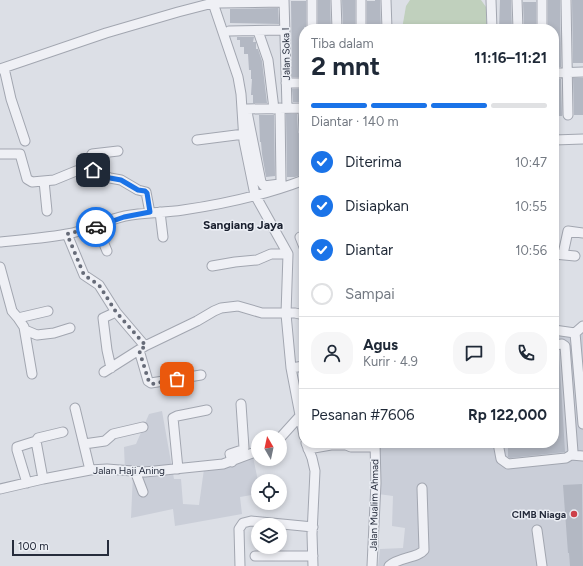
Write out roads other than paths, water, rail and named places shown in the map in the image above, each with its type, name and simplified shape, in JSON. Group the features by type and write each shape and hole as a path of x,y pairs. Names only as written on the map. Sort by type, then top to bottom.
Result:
{"street":[{"path":"312,0 312,24"},
{"path":"336,0 337,24"},
{"path":"361,0 361,24"},
{"path":"386,0 387,24"},
{"path":"491,0 492,24"},
{"path":"517,0 518,24"},
{"path":"542,0 542,24"},
{"path":"566,0 568,115"},
{"path":"25,141 2,68 106,32 215,2 284,1"},
{"name":"Jalan Soka I","path":"280,109 286,83 284,1"},
{"path":"215,2 229,31 244,77 247,109 261,182 264,186 280,184 281,182 280,109 268,60 258,31"},
{"path":"215,2 238,77 241,94 246,153 255,195 288,254 286,314 291,368 299,404"},
{"path":"229,31 285,30"},
{"path":"559,73 583,72"},
{"path":"286,83 299,83"},
{"path":"247,109 299,108"},
{"path":"197,140 244,134"},
{"path":"559,140 583,139"},
{"path":"93,170 92,155 118,150"},
{"path":"0,154 19,154 28,180 32,182 54,180 76,171 93,170 110,178 121,180 138,190 145,191 147,193 150,212"},
{"path":"44,181 47,211"},
{"path":"0,242 67,234 124,217 150,212 207,206 278,189 299,182"},
{"path":"160,212 163,237"},
{"path":"97,226 107,251"},
{"path":"575,256 559,254 568,232 583,233"},
{"path":"67,234 84,275 99,285 142,348 148,381 151,383 201,375"},
{"path":"212,266 257,260 271,254 288,254"},
{"path":"0,267 12,311 24,325 32,374"},
{"path":"116,312 103,318 108,370 142,348 221,308 238,306 262,313 299,314"},
{"path":"18,318 48,311"},
{"path":"559,331 575,333 583,326"},
{"path":"25,330 37,335 54,333 70,328"},
{"path":"575,333 583,418"},
{"path":"559,344 565,346 573,452 571,455"},
{"path":"291,368 299,367"},
{"path":"232,462 230,454 242,450 244,447 241,404"},
{"path":"75,408 90,470"},
{"path":"178,469 173,419 177,416 207,410"},
{"path":"287,431 299,420"},
{"path":"84,444 105,441 113,434 143,427"},
{"path":"27,483 17,448 36,441 38,438 62,432"},
{"path":"36,441 42,479"},
{"path":"308,448 315,471 312,527 313,566"},
{"name":"Jalan Mualim Ahmad","path":"372,566 376,483 375,448"},
{"path":"499,448 501,459 508,464 566,458 571,455 583,456"},
{"name":"Jalan Haji Aning","path":"0,490 42,479 90,470 112,469 135,472 162,471 223,464 251,455"},
{"path":"135,472 143,492"},
{"path":"389,566 397,560 418,555 424,550 422,488"},
{"path":"240,566 239,530 240,525 243,523 251,521 312,527"},
{"path":"537,530 542,566"},
{"path":"256,556 313,556"}],"place":[{"name":"CIMB Niaga","path":"574,514"}],"district":[{"name":"Sangiang Jaya","path":"243,225"}]}
